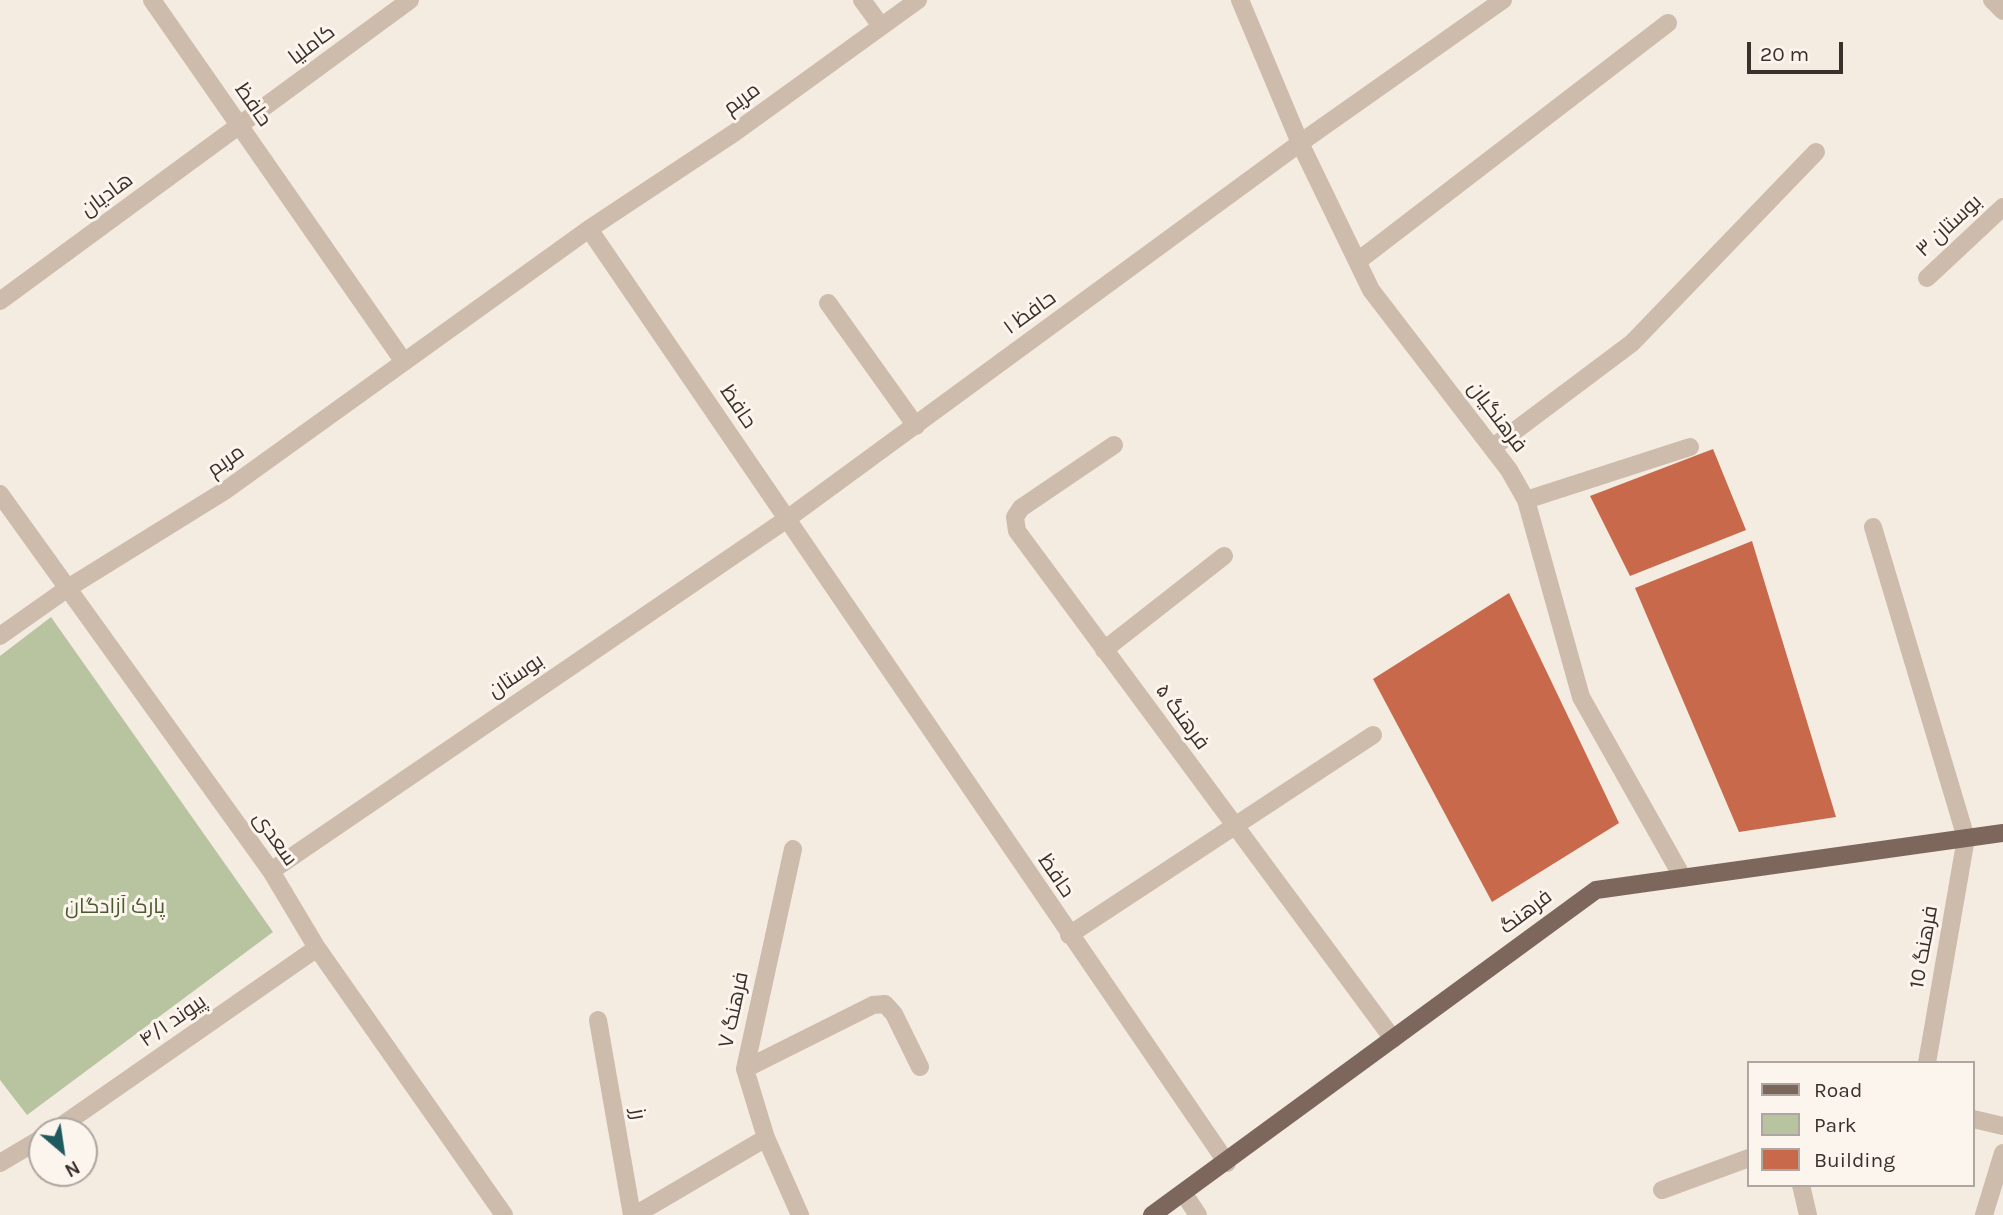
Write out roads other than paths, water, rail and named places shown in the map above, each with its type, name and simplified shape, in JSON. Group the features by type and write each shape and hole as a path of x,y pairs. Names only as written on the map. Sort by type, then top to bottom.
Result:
{"main road":[{"name":"فرهنگ","path":"1152,1215 1227,1163 1585,895 1606,887 2003,833"}],"street":[{"name":"حافظ","path":"152,0 404,362"},
{"name":"کاملیا","path":"240,127 410,0"},
{"path":"862,0 881,26"},
{"name":"مریم","path":"589,229 734,134 918,0"},
{"name":"فرهنگیان","path":"1240,0 1300,144 1371,290 1492,448 1526,500 1581,697 1683,878"},
{"name":"حافظ ۱","path":"787,519 1300,144 1503,0"},
{"path":"1993,0 2003,11"},
{"path":"1358,261 1668,23"},
{"name":"هادیان","path":"0,301 240,127"},
{"path":"1492,448 1632,343 1816,152"},
{"name":"بوستان ۳","path":"1927,278 2003,207"},
{"name":"حافظ","path":"589,229 1227,1163"},
{"path":"404,362 589,229"},
{"path":"828,303 916,426"},
{"name":"مریم","path":"0,636 68,588 226,491 404,362"},
{"name":"فرهنگ ۵","path":"1114,445 1021,508 1014,517 1017,531 1394,1039"},
{"path":"1526,500 1690,447"},
{"name":"سعدی","path":"0,494 271,871 317,948 504,1215"},
{"name":"بوستان","path":"271,871 787,519"},
{"path":"1873,527 1966,838"},
{"path":"1104,650 1224,556"},
{"path":"1069,935 1373,735"},
{"name":"فرهنگ 10","path":"1927,1061 1966,838"},
{"name":"فرهنگ ۷","path":"793,849 745,1069 766,1138 800,1215"},
{"name":"پیوند ۴/۱","path":"74,1117 317,948"},
{"path":"745,1069 873,1005 885,1004 894,1014 920,1067"},
{"name":"رز","path":"598,1020 634,1215"},
{"path":"1975,1119 2003,1126"},
{"path":"634,1215 766,1138"},
{"path":"0,1163 28,1146"},
{"path":"1984,1215 2003,1153"},
{"path":"1662,1190 1748,1158"},
{"path":"1801,1187 1808,1215"},
{"path":"1184,1194 1198,1215"}],"park label":[{"name":"پارک آزادگان","path":"115,907"}]}
